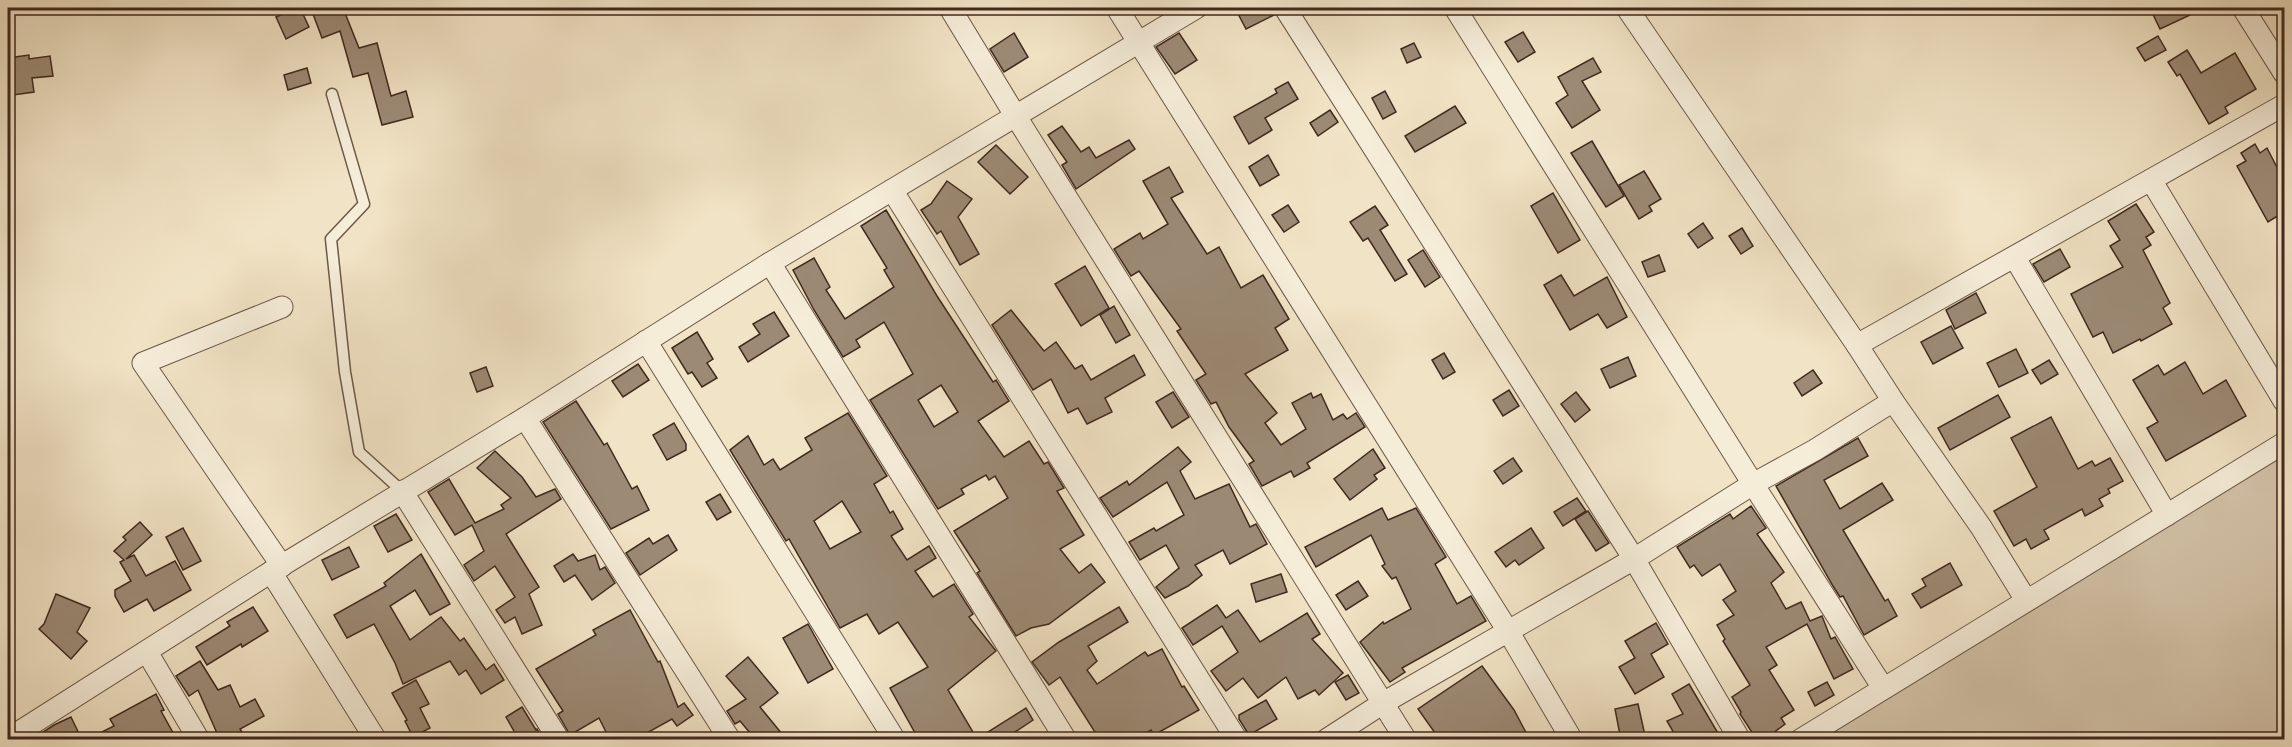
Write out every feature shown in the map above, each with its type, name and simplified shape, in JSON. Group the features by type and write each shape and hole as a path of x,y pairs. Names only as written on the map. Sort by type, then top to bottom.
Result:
{"street":[{"path":"950,8 1406,740"},
{"path":"1117,8 1508,631 1572,740"},
{"path":"19,736 277,569 525,418 770,263 1196,8"},
{"path":"1285,8 1634,559 1740,740"},
{"path":"1455,8 1883,688"},
{"path":"1627,8 1981,527 2026,600"},
{"path":"2243,8 2284,73"},
{"path":"1857,345 2284,105"},
{"path":"2151,180 2284,401"},
{"path":"892,190 1237,740"},
{"path":"2015,258 2167,515"},
{"path":"770,263 1066,740"},
{"path":"282,307 143,363 277,569 376,740"},
{"path":"646,341 895,740"},
{"path":"1326,740 1383,703 1634,559 1753,484 1815,450 1893,401"},
{"path":"525,418 730,740"},
{"path":"1800,740 2284,443"},
{"path":"402,491 559,740"},
{"path":"147,652 200,740"}],"lane":[{"path":"332,94 364,204 331,239 345,372 359,452 402,491"}],"shaded area":[{"path":"2284,451 2284,739 1811,739"}],"building":[{"path":"300,8 309,27 286,39 276,17"},
{"path":"329,8 343,8 359,48 377,43 391,96 406,91 413,117 382,125 368,73 353,77 340,31 322,38 313,14"},
{"path":"1235,8 1272,8 1274,15 1246,29"},
{"path":"2150,8 2205,8 2160,29"},
{"path":"1523,32 1535,52 1518,62 1505,42"},
{"path":"1014,33 1028,57 1004,72 990,49"},
{"path":"1179,33 1197,60 1175,74 1156,47"},
{"path":"2158,36 2166,50 2145,61 2137,48"},
{"path":"1414,43 1421,57 1407,63 1401,49"},
{"path":"2187,50 2201,73 2235,53 2256,89 2225,107 2228,113 2209,124 2180,74 2177,76 2168,62"},
{"path":"29,55 29,59 50,56 53,76 32,78 34,92 13,95 8,58"},
{"path":"1593,58 1601,72 1582,81 1600,110 1572,128 1556,103 1568,95 1558,77"},
{"path":"307,68 311,83 288,90 284,75"},
{"path":"1288,82 1298,99 1265,118 1272,130 1249,144 1234,117 1277,93 1275,89"},
{"path":"1385,91 1396,112 1383,119 1372,98"},
{"path":"1455,106 1466,123 1415,152 1405,136"},
{"path":"1330,110 1338,122 1318,136 1310,123"},
{"path":"1062,126 1081,152 1089,147 1096,158 1129,140 1135,149 1076,189 1062,165 1067,162 1048,135"},
{"path":"1592,141 1624,196 1606,207 1571,153"},
{"path":"2255,144 2260,153 2267,148 2284,181 2284,212 2268,222 2237,166 2246,161 2241,153"},
{"path":"996,145 1028,177 1010,194 978,162"},
{"path":"1268,155 1279,175 1260,186 1249,167"},
{"path":"1169,167 1183,192 1171,198 1207,254 1219,247 1241,288 1263,275 1289,319 1275,328 1288,350 1245,374 1277,413 1265,423 1281,445 1306,429 1292,403 1311,393 1313,398 1321,394 1333,420 1343,414 1347,419 1356,413 1365,427 1307,463 1310,468 1294,477 1291,471 1262,486 1249,464 1254,461 1229,427 1216,402 1211,404 1196,380 1206,374 1177,331 1181,329 1139,271 1131,276 1114,249 1140,233 1143,239 1168,224 1143,181"},
{"path":"1644,171 1661,199 1649,206 1652,211 1639,219 1619,185"},
{"path":"947,181 972,199 958,217 979,254 960,265 941,231 937,234 921,210 931,204"},
{"path":"1553,193 1580,240 1558,253 1531,206"},
{"path":"2136,204 2154,232 2146,237 2151,245 2143,250 2170,303 2163,308 2172,324 2113,353 2103,332 2093,337 2071,294 2123,267 2110,246 2120,240 2108,221"},
{"path":"1288,205 1299,222 1284,232 1272,215"},
{"path":"1375,206 1388,225 1380,230 1407,274 1395,281 1368,238 1363,241 1350,222"},
{"path":"886,210 937,296 993,382 996,380 1009,401 978,421 1004,457 1029,441 1044,464 1048,462 1064,488 1057,491 1084,535 1060,549 1079,573 1091,564 1105,582 1049,624 1031,628 1016,636 977,573 980,571 954,531 1008,498 995,476 989,480 986,475 961,489 964,494 938,509 870,400 913,374 884,322 856,340 860,347 843,357 793,270 814,258 830,287 826,290 845,319 894,287 884,270 887,268 861,226","holes":["941,385 958,412 934,427 918,400"]},
{"path":"1703,223 1713,238 1698,248 1688,234"},
{"path":"1742,228 1753,246 1741,254 1729,236"},
{"path":"2060,249 2070,267 2044,282 2033,264"},
{"path":"1423,250 1440,277 1425,287 1408,260"},
{"path":"1659,255 1665,271 1648,277 1642,262"},
{"path":"1085,266 1109,308 1081,326 1055,284"},
{"path":"1561,275 1574,296 1607,277 1627,317 1607,328 1598,314 1570,330 1544,285"},
{"path":"1976,293 1986,313 1955,329 1946,310"},
{"path":"1114,306 1130,335 1116,343 1100,315"},
{"path":"1011,310 1044,351 1056,342 1075,369 1082,365 1091,380 1134,355 1145,375 1105,398 1112,412 1087,424 1078,408 1068,413 1051,379 1033,390 992,325"},
{"path":"774,312 789,336 748,362 739,347 760,334 753,324"},
{"path":"1951,326 1963,348 1933,364 1921,342"},
{"path":"697,332 713,359 707,363 717,378 702,387 692,372 688,374 672,348"},
{"path":"2016,349 2028,373 1999,387 1987,363"},
{"path":"1444,353 1455,372 1443,379 1432,360"},
{"path":"1628,357 1636,376 1610,388 1601,369"},
{"path":"2049,360 2058,374 2041,384 2032,370"},
{"path":"2185,362 2203,394 2226,380 2246,416 2166,461 2147,428 2158,422 2133,380 2158,365 2164,375"},
{"path":"638,364 649,380 623,397 612,381"},
{"path":"486,367 493,386 477,392 470,373"},
{"path":"1813,370 1822,383 1802,396 1794,383"},
{"path":"1509,390 1519,406 1503,416 1493,400"},
{"path":"1173,392 1189,417 1172,428 1156,402"},
{"path":"1576,392 1590,410 1575,422 1561,404"},
{"path":"1998,395 2010,417 1950,450 1938,428"},
{"path":"576,401 604,445 607,443 632,489 637,486 649,510 611,529 543,422"},
{"path":"848,413 887,476 874,484 890,513 893,511 903,529 891,536 907,560 929,546 936,558 915,571 933,597 954,584 973,614 969,617 996,651 948,690 977,739 1026,708 1033,720 1003,740 919,740 890,688 928,667 898,622 879,634 867,614 840,628 789,539 786,541 730,450 748,436 764,465 773,459 780,470 812,450 805,438","holes":["842,501 861,532 830,549 814,521"]},
{"path":"2051,417 2078,469 2092,461 2095,466 2110,458 2123,481 2108,489 2110,493 2099,499 2103,506 2085,516 2082,509 2044,530 2049,539 2031,549 2026,539 2014,546 1994,511 2037,487 2011,438"},
{"path":"674,423 686,444 686,450 667,460 653,435"},
{"path":"1858,438 1868,456 1824,480 1840,509 1882,483 1893,500 1843,530 1885,601 1888,599 1897,616 1864,635 1776,486"},
{"path":"1178,447 1191,462 1180,471 1195,499 1229,484 1250,527 1256,524 1267,544 1230,564 1223,550 1195,565 1202,575 1188,586 1165,598 1156,587 1179,568 1166,545 1140,560 1129,542 1154,528 1156,531 1184,515 1167,482 1113,517 1100,498 1127,481 1129,485"},
{"path":"1373,449 1385,468 1374,475 1377,479 1350,500 1334,479"},
{"path":"495,451 522,477 536,497 555,489 561,499 506,534 539,587 529,594 542,625 522,634 515,617 505,623 496,610 515,597 495,566 474,581 464,565 484,551 472,525 455,535 428,492 449,479 475,523 504,509 501,505 511,498 477,468"},
{"path":"1513,458 1522,471 1503,484 1494,471"},
{"path":"720,494 731,512 717,520 706,502"},
{"path":"1577,498 1586,511 1563,526 1554,512"},
{"path":"1751,506 1766,528 1757,534 1784,572 1771,583 1786,609 1801,602 1810,621 1822,616 1831,639 1835,637 1853,669 1834,679 1807,624 1766,647 1777,665 1769,670 1794,710 1781,718 1785,724 1764,740 1757,740 1732,697 1750,685 1723,641 1725,639 1717,625 1734,615 1723,600 1736,591 1720,564 1702,576 1694,565 1690,568 1677,547 1730,514 1733,519"},
{"path":"1382,508 1388,520 1416,508 1446,557 1435,564 1457,604 1471,596 1486,621 1402,668 1405,672 1390,682 1360,642 1383,622 1384,624 1411,609 1396,577 1392,579 1382,566 1385,564 1371,535 1316,567 1305,547"},
{"path":"1588,511 1609,543 1596,551 1575,519"},
{"path":"396,514 412,540 388,552 374,526"},
{"path":"140,522 152,535 126,559 134,555 146,576 175,561 191,590 154,611 147,599 124,612 115,596 115,590 131,581 120,562 124,560 114,551 126,540 123,537"},
{"path":"183,528 201,561 183,570 166,537"},
{"path":"1531,528 1544,548 1519,565 1515,560 1506,567 1495,552"},
{"path":"668,535 677,550 640,575 626,553 649,538 653,544"},
{"path":"349,547 359,567 332,580 322,560"},
{"path":"421,554 450,604 430,615 415,590 390,606 410,640 441,617 460,641 464,638 486,670 494,664 504,680 481,694 466,670 459,675 450,661 403,684 395,663 374,624 347,638 334,615 386,586 384,583"},
{"path":"573,554 578,561 595,555 600,570 605,567 615,583 592,600 575,575 564,582 554,566"},
{"path":"1950,563 1962,585 1921,608 1912,594 1926,586 1922,579"},
{"path":"1281,574 1287,592 1256,602 1251,584"},
{"path":"1358,581 1368,596 1346,610 1336,595"},
{"path":"56,594 90,608 77,632 87,641 71,659 39,629 44,624"},
{"path":"1217,605 1226,618 1238,610 1260,642 1307,613 1320,634 1312,639 1343,673 1319,695 1315,690 1298,699 1286,677 1258,698 1243,678 1226,691 1211,671 1238,652 1222,626 1193,645 1182,628"},
{"path":"253,607 268,631 207,665 196,647 230,626 227,622"},
{"path":"1119,607 1128,622 1088,646 1097,661 1087,670 1097,684 1145,652 1148,656 1162,649 1182,687 1184,686 1199,710 1154,735 1151,730 1135,740 1100,740 1060,677 1049,685 1032,662 1059,642"},
{"path":"630,610 658,662 660,661 678,707 684,703 693,715 677,726 672,719 643,735 645,740 610,740 599,718 570,735 558,714 563,711 536,669 596,635 593,630"},
{"path":"1656,623 1668,644 1651,654 1664,677 1635,694 1619,667 1635,658 1625,641"},
{"path":"808,624 833,669 808,683 783,638"},
{"path":"748,657 778,693 760,707 787,740 756,740 740,721 735,724 727,711 746,699 726,676"},
{"path":"200,661 218,690 230,685 240,707 255,699 264,716 240,729 247,740 220,740 198,690 189,696 176,676"},
{"path":"1482,666 1514,710 1530,740 1440,740 1418,709"},
{"path":"1348,675 1359,693 1346,700 1335,682"},
{"path":"416,680 429,704 420,708 430,728 413,737 405,721 407,720 392,693"},
{"path":"1827,682 1834,695 1815,706 1808,692"},
{"path":"1689,684 1722,740 1704,740 1701,733 1690,740 1678,740 1667,721 1683,714 1672,694"},
{"path":"156,694 164,710 161,711 177,740 138,740 134,733 123,740 86,740 114,726 110,719"},
{"path":"1266,700 1277,719 1249,735 1239,715"},
{"path":"1638,704 1646,740 1621,740 1615,709"},
{"path":"522,707 544,740 519,740 506,717"},
{"path":"71,717 82,740 31,740 54,725"}]}
